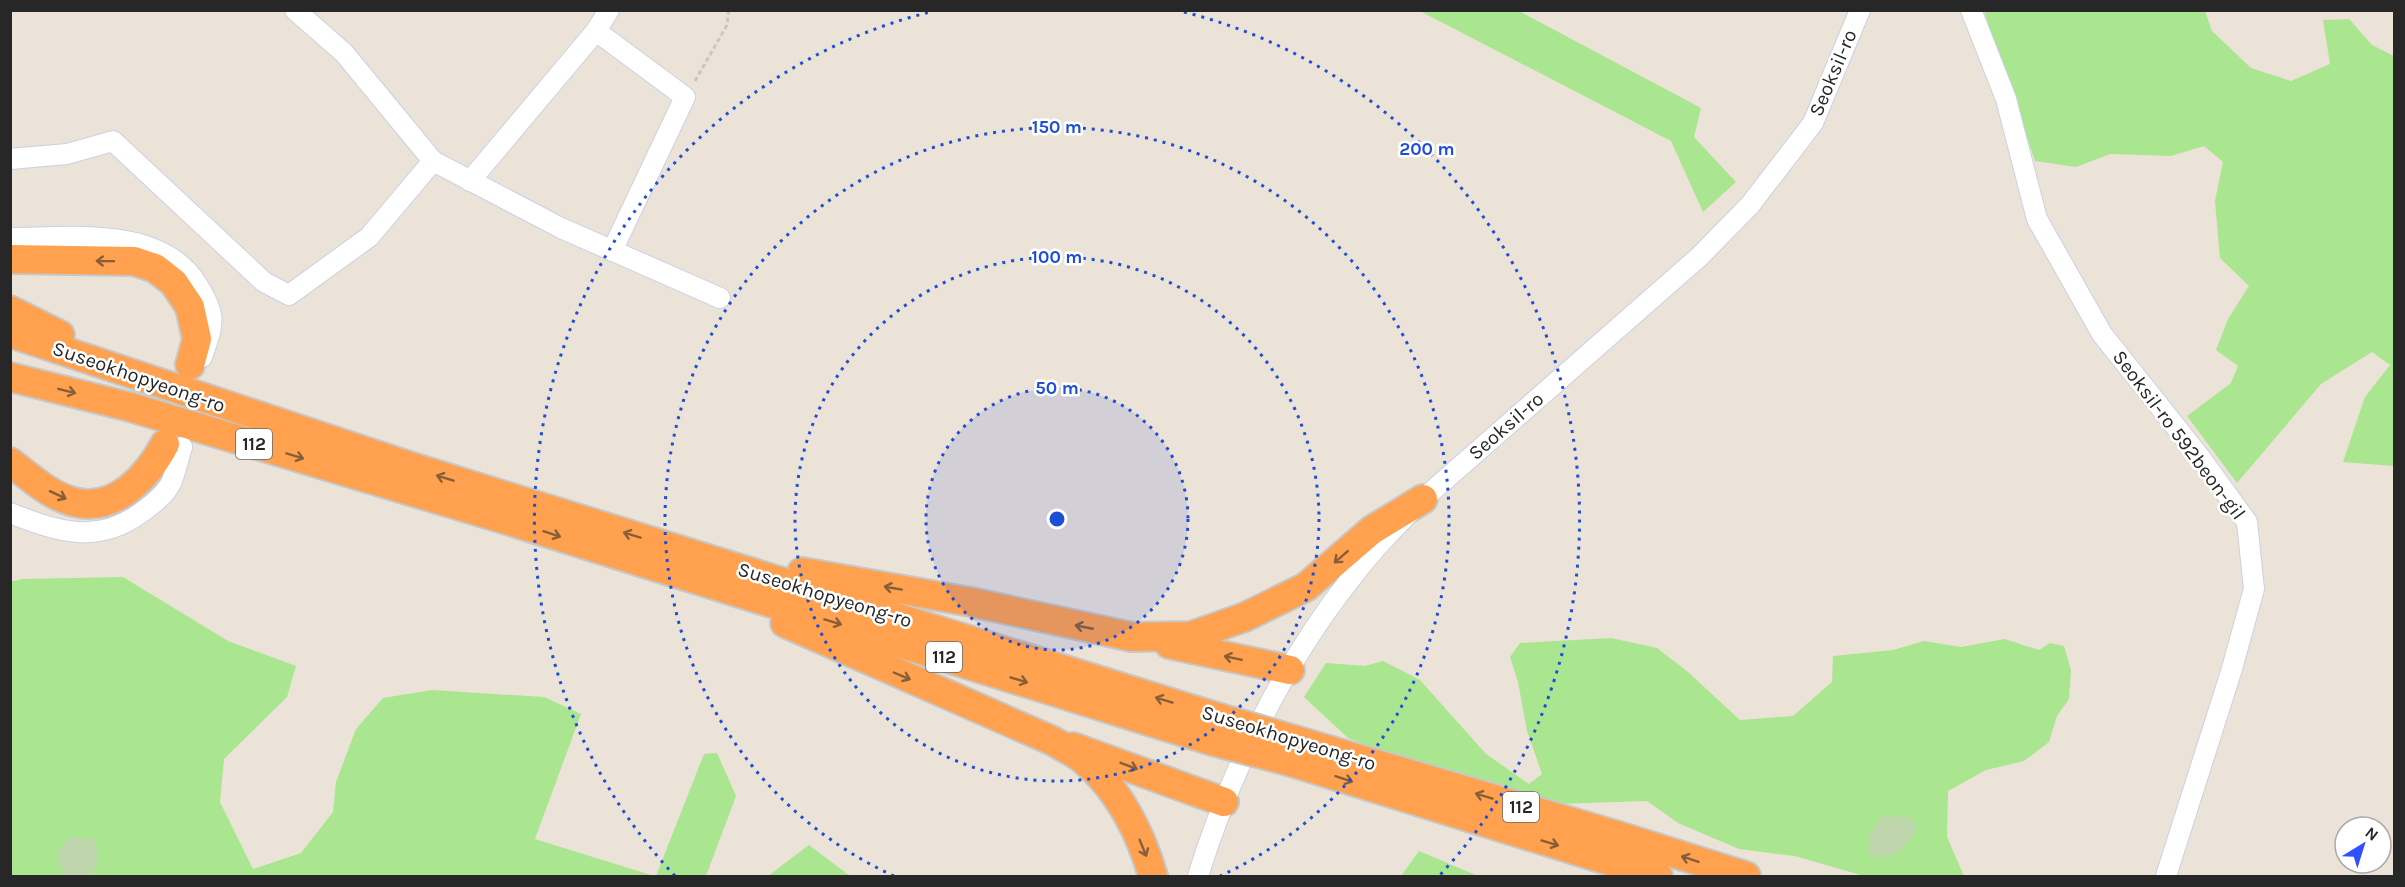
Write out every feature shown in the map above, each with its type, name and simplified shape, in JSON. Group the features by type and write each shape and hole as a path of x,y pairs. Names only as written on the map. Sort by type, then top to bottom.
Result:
{"highway":[{"path":"10,259 134,261 155,268 174,283 190,307 198,354"},
{"path":"10,309 148,381"},
{"name":"Suseokhopyeong-ro","path":"10,333 148,381 409,466 682,563 1216,729 1608,833 1746,876"},
{"name":"Suseokhopyeong-ro","path":"10,377 130,407 497,517 682,563"},
{"path":"10,462 47,490 75,503 105,502 128,491 174,446"},
{"path":"1132,637 1191,636 1245,617 1306,587 1372,530 1423,499"},
{"path":"682,563 971,602 1290,670"},
{"path":"682,563 891,671 1054,741 1093,753 1224,802"},
{"path":"1054,741 1085,760 1115,794 1136,831 1153,876"},
{"name":"Suseokhopyeong-ro","path":"1292,750 1658,876"}],"street":[{"path":"295,10 344,53 433,161 561,228 720,298"},
{"path":"470,181 596,31 609,10"},
{"name":"Seoksil-ro","path":"1198,876 1224,802 1268,708 1320,621 1352,577 1384,539 1423,499 1699,257 1750,205 1813,123 1860,10"},
{"name":"Seoksil-ro 592beon-gil","path":"1971,10 2006,99 2037,219 2102,334 2199,456 2247,522 2254,589 2231,672 2166,876"},
{"path":"596,31 685,97 612,251"},
{"path":"10,159 67,154 113,141 264,282 289,295 369,237 433,161"},
{"path":"10,238 102,239 137,243 162,252 191,276 207,300 213,324 198,354"},
{"path":"10,513 59,529 91,534 114,529 157,502 171,484 174,446"}],"path":[{"path":"685,97 727,25 729,10"}],"green space":[{"path":"1420,11 1519,11 1701,108 1694,137 1736,182 1703,212 1671,141"},
{"path":"1984,11 2205,11 2212,31 2251,68 2291,81 2330,64 2323,20 2349,19 2372,45 2394,56 2394,466 2343,462 2365,397 2390,365 2372,352 2321,384 2237,483 2187,416 2231,383 2238,366 2216,350 2228,319 2249,286 2220,258 2215,201 2223,162 2204,146 2171,156 2110,154 2076,167 2035,161"},
{"path":"123,577 228,641 296,666 287,697 224,759 220,802 253,869 301,853 333,812 336,782 356,729 383,698 432,690 544,697 581,714 535,839 654,876 89,876 98,866 65,876 11,876 10,582 22,579"},
{"path":"1611,638 1657,648 1688,672 1740,720 1793,716 1832,682 1833,656 1893,650 1924,641 1961,647 2005,639 2039,650 2050,643 2064,646 2071,670 2069,699 2057,716 2049,742 2024,761 1986,770 1948,791 1947,837 1964,876 1864,876 1795,856 1739,849 1678,823 1647,801 1558,804 1404,759 1348,738 1304,697 1326,663 1365,666 1383,661 1420,680 1486,754 1529,784 1542,774 1527,731 1518,682 1510,657 1520,643"},
{"path":"717,753 736,796 706,876 656,876 704,754"},
{"path":"1882,816 1912,818 1916,832 1897,853 1886,857 1870,856 1868,838"},
{"path":"69,837 96,840 98,866 89,876 65,876 56,853"},
{"path":"809,845 850,876 768,876"},
{"path":"1419,851 1478,876 1401,876"}]}
